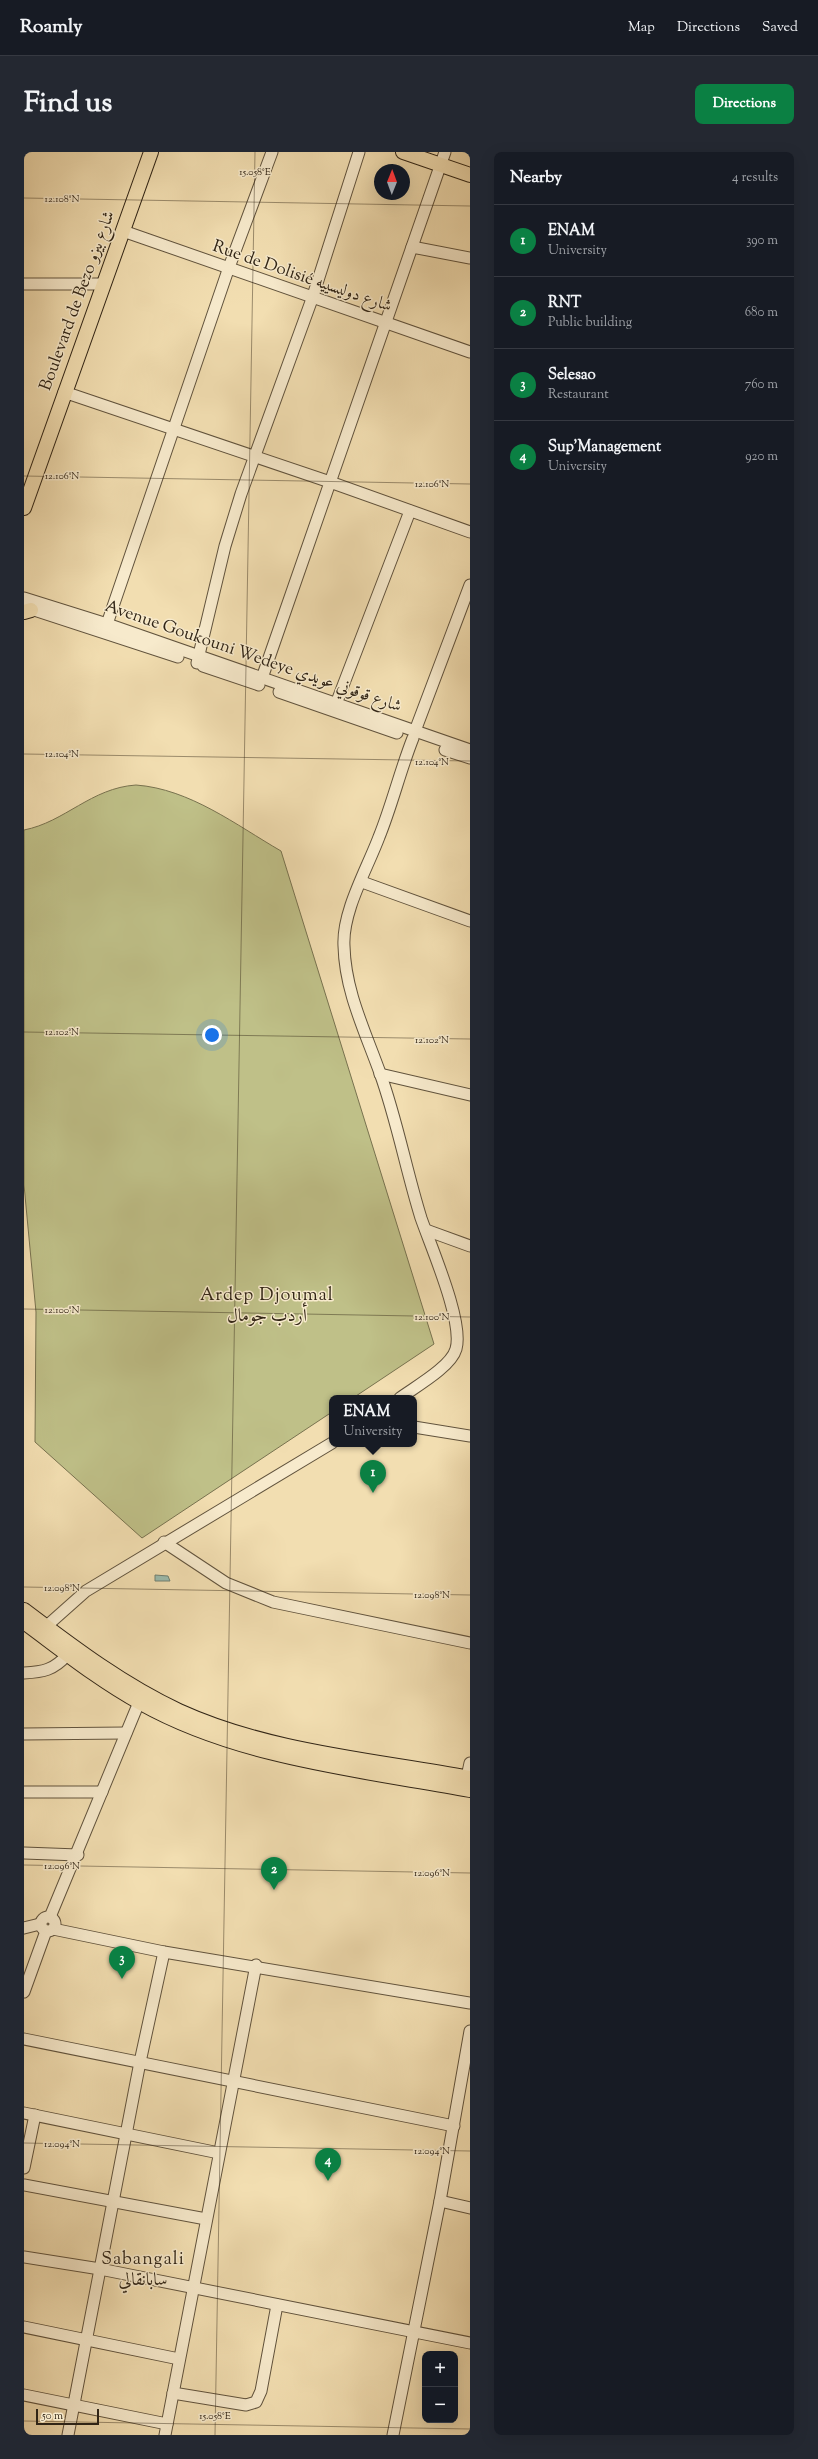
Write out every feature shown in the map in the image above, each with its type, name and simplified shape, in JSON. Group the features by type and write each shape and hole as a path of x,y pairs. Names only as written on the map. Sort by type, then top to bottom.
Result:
{"main road":[{"name":"Boulevard de Bezo شارع بيزو","path":"24,508 150,152"},
{"path":"403,152 443,158 470,175"},
{"path":"427,152 470,167"},
{"path":"24,1610 68,1655 141,1697 205,1721 242,1739 301,1748 469,1782"},
{"path":"24,1622 42,1629 141,1697"}],"street":[{"path":"107,624 228,270 272,152"},
{"path":"197,659 225,546 254,456 312,299 359,152"},
{"path":"262,678 443,158"},
{"name":"Rue de Dolisié شارع دوليسييه","path":"123,231 228,270 470,352"},
{"path":"412,247 470,258"},
{"path":"24,284 103,284"},
{"path":"64,392 330,482 470,532"},
{"path":"336,704 410,511"},
{"path":"404,1395 439,1370 453,1357 456,1349 451,1303 426,1230 380,1074 362,1029 345,972 344,943 347,924 414,735 470,585"},
{"name":"Avenue Goukouni Wedeye شارع قوقوني عويدي","path":"26,607 107,624 197,659 414,735 470,750"},
{"name":"Avenue Goukouni Wedeye شارع قوقوني عويدي","path":"26,607 262,678 336,704 470,758"},
{"path":"362,882 470,921"},
{"path":"380,1074 470,1095"},
{"path":"426,1230 470,1246"},
{"path":"417,1427 470,1436"},
{"path":"42,1629 86,1591 164,1542 329,1445"},
{"path":"164,1542 226,1583 273,1602 470,1643"},
{"path":"24,1673 48,1671 58,1666 68,1655"},
{"path":"24,1992 46,1928 43,1918 50,1917 78,1855 141,1697"},
{"path":"24,1734 126,1733"},
{"path":"469,1782 470,1763"},
{"path":"24,1792 102,1792"},
{"path":"24,1853 78,1855"},
{"path":"24,1928 46,1928 164,1952 256,1965 470,2003"},
{"path":"68,2435 112,2202 164,1952"},
{"path":"165,2435 256,1965"},
{"path":"393,2435 412,2332 440,2201 469,2037"},
{"path":"24,2039 454,2126"},
{"path":"24,2168 29,2114 219,2152"},
{"path":"24,2185 206,2219"},
{"path":"440,2201 470,2208"},
{"path":"24,2257 100,2269 470,2343"},
{"path":"173,2393 246,2405 256,2402 261,2391 278,2305"},
{"path":"24,2327 85,2341 179,2359"},
{"path":"24,2395 167,2424"}],"green space":[{"path":"136,785 175,793 212,810 281,851 434,1344 358,1395 329,1395 329,1414 142,1538 35,1442 36,1312 24,1185 24,830 39,826 92,798 120,787"}],"shaded area":[{"path":"155,1575 168,1576 170,1581 155,1581"}],"place":[{"name":"ENAM","path":"373,1493"},
{"name":"RNT","path":"274,1890"},
{"name":"Selesao","path":"122,1979"},
{"name":"Sup'Management","path":"328,2181"}],"district":[{"name":"Ardep Djoumal أردب جومال","path":"267,1306"},
{"name":"Sabangali سابانقالي","path":"143,2270"}]}
